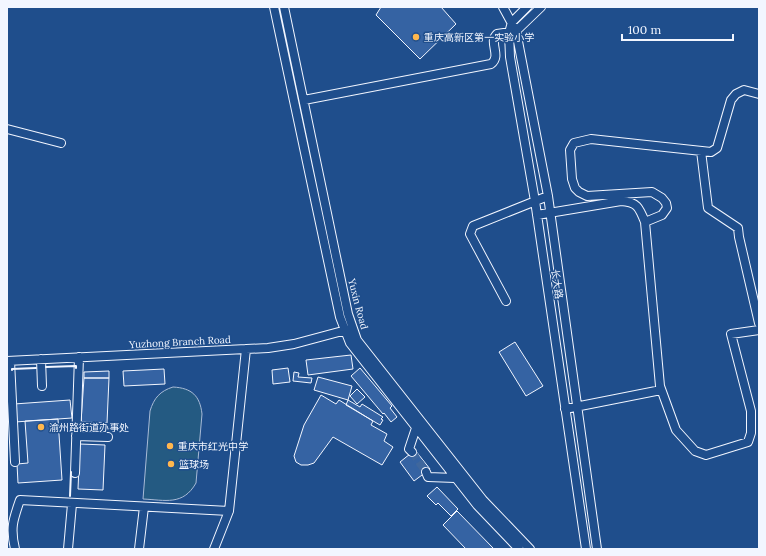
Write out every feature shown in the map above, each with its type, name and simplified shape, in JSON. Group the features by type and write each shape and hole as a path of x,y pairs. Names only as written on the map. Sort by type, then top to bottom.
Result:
{"street":[{"name":"Yuxin Road","path":"274,7 340,317 348,330 484,500 530,549"},
{"name":"Yuxin Road","path":"284,7 348,314 350,343 477,505 519,549"},
{"path":"503,7 512,22 513,32"},
{"path":"512,22 527,7"},
{"path":"304,100 491,64 496,58 495,36 497,34 513,32 540,7"},
{"name":"长大路","path":"513,32 551,213 597,549"},
{"name":"长大路","path":"513,32 510,57 535,201 584,547"},
{"path":"645,222 662,215 667,208 666,203 662,198 652,192 587,196 575,188 572,179 570,150 574,143 591,139 712,152 717,148 731,100 736,94 744,90 759,94"},
{"path":"7,130 61,143"},
{"path":"701,151 708,208 738,228 759,323"},
{"path":"506,301 470,234 473,226 548,196"},
{"path":"537,215 620,201 630,202 640,208 645,222 661,390 676,430 695,451 706,455 748,442 751,433 751,410 731,334 759,330"},
{"name":"Yuzhong Branch Road","path":"8,361 246,349 294,344 348,330"},
{"path":"214,549 229,511 246,349"},
{"path":"74,473 79,357"},
{"path":"41,359 42,386"},
{"path":"8,361 15,462"},
{"path":"565,409 661,390"},
{"path":"412,452 409,449 416,428"},
{"path":"76,436 108,437"},
{"path":"426,472 428,477 455,478"},
{"path":"15,549 12,539 12,524 20,500 72,504 229,511"},
{"path":"68,549 72,504"},
{"path":"139,549 144,507"}],"shaded area":[{"path":"173,387 185,389 194,394 201,408 202,414 196,483 185,495 173,500 143,499 150,411 153,402 158,396 164,391"}],"building":[{"path":"381,7 441,7 456,24 420,59 376,15"},
{"path":"515,342 543,386 526,396 499,352"},
{"path":"351,355 353,369 308,375 306,360"},
{"path":"288,368 290,382 273,384 272,370"},
{"path":"360,368 392,406 390,408 397,417 391,422 351,376"},
{"path":"164,369 165,384 124,386 123,371"},
{"path":"109,371 109,378 84,378 84,372"},
{"path":"294,372 299,373 298,377 312,378 311,383 293,381"},
{"path":"318,377 352,386 348,400 314,390"},
{"path":"84,378 109,378 107,423 81,422"},
{"path":"357,389 365,397 357,404 350,396"},
{"path":"321,395 336,404 339,400 373,421 371,425 387,434 384,441 393,447 382,465 333,437 314,463 301,465 296,462 294,456 304,425"},
{"path":"70,400 72,418 15,422 14,404"},
{"path":"348,400 360,407 362,404 383,417 380,425 346,405"},
{"path":"58,419 62,480 18,483 17,464 28,463 25,421"},
{"path":"80,444 105,445 103,490 78,489"},
{"path":"415,450 430,469 414,481 400,462"},
{"path":"437,487 458,509 451,516 438,503 436,505 427,496"},
{"path":"457,511 494,549 466,549 443,525"}],"tunnel":[{"path":"412,452 426,472"}],"wall":[{"path":"46,367 76,366 76,368"},
{"path":"12,370 36,368"},
{"path":"70,496 71,472"}],"place":[{"name":"重庆高新区第一实验小学","path":"416,37"},
{"name":"渝州路街道办事处","path":"41,427"},
{"name":"重庆市红光中学","path":"170,446"},
{"name":"篮球场","path":"171,464"}]}
